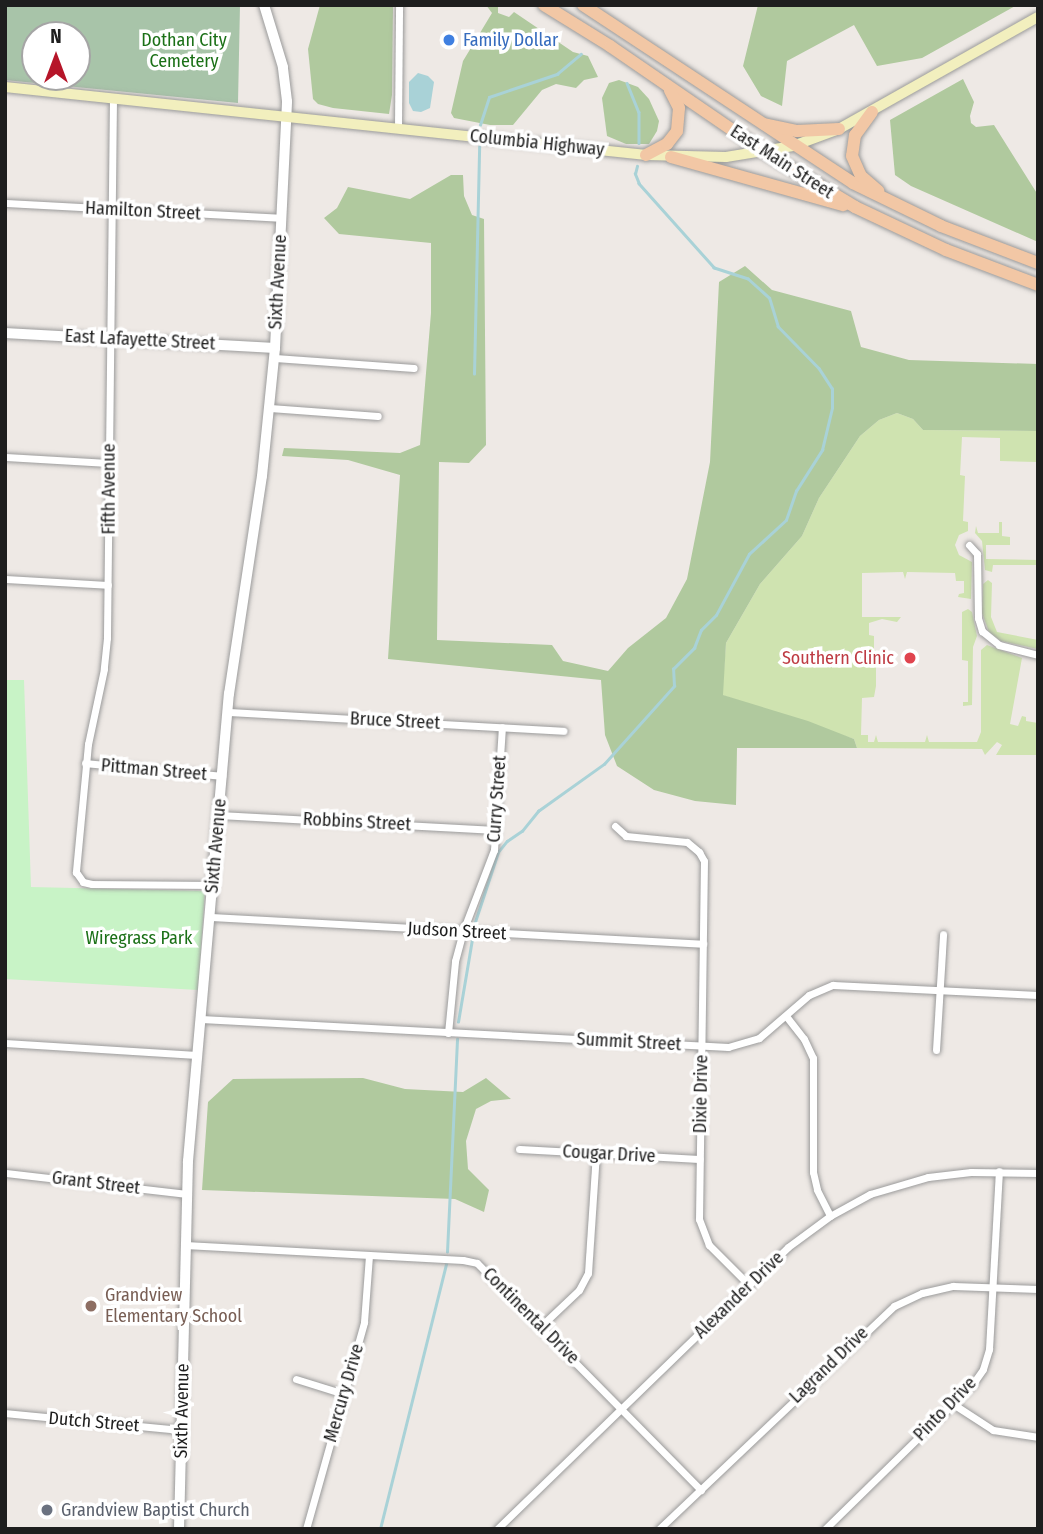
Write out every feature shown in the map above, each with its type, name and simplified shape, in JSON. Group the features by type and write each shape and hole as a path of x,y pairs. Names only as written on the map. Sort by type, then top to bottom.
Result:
{"main road":[{"name":"East Main Street","path":"544,5 764,152 855,207 918,239 1038,285"},
{"name":"East Main Street","path":"583,5 793,146 888,201 1038,263"},
{"name":"Columbia Highway","path":"5,87 671,158 726,157 793,146 839,129 1038,17"},
{"path":"646,155 667,144 679,126 679,107 668,86"},
{"path":"872,112 855,135 852,156 861,176 888,201"},
{"path":"757,122 799,131 839,129"},
{"path":"671,158 855,207"},
{"path":"985,266 994,247"}],"street":[{"name":"Sixth Avenue","path":"180,1529 186,1194 197,1055 228,712 270,408 275,353 286,116 283,67 264,5"},
{"path":"398,128 399,5"},
{"name":"Fifth Avenue","path":"113,98 108,585 104,669 85,763 76,872 78,878 92,884 212,885"},
{"name":"Hamilton Street","path":"5,203 281,218"},
{"name":"East Lafayette Street","path":"5,333 110,338 275,353"},
{"path":"275,353 414,368"},
{"path":"270,408 378,416"},
{"path":"5,457 109,463"},
{"path":"969,545 977,554 978,618 982,631 999,645 1038,655"},
{"path":"5,579 108,585"},
{"name":"Bruce Street","path":"228,712 563,730"},
{"name":"Curry Street","path":"448,1032 452,979 463,931 494,850 502,727"},
{"name":"Pittman Street","path":"85,763 222,776"},
{"name":"Robbins Street","path":"219,814 496,830"},
{"name":"Dixie Drive","path":"615,826 626,836 682,840 699,852 705,867 699,1213 704,1235 749,1285"},
{"name":"Judson Street","path":"210,917 704,944"},
{"path":"936,1050 943,934"},
{"name":"Summit Street","path":"201,1019 728,1047 752,1042 809,995 833,985 1038,995"},
{"path":"786,1016 804,1039 813,1058 813,1172 819,1196 830,1216"},
{"path":"5,1043 197,1055"},
{"name":"Cougar Drive","path":"519,1149 700,1159"},
{"path":"541,1326 579,1290 588,1273 596,1154"},
{"name":"Pinto Drive","path":"825,1529 972,1385 985,1362 999,1171"},
{"name":"Grant Street","path":"5,1173 186,1194"},
{"name":"Alexander Drive","path":"497,1529 800,1237 830,1216 870,1194 915,1180 956,1173 1038,1173"},
{"name":"Continental Drive","path":"185,1245 477,1263 701,1490"},
{"name":"Mercury Drive","path":"306,1529 364,1322 369,1255"},
{"name":"Lagrand Drive","path":"660,1529 885,1312 912,1296 963,1285 1038,1289"},
{"path":"296,1379 344,1394"},
{"path":"953,1404 993,1430 1038,1437"},
{"name":"Dutch Street","path":"5,1413 182,1430"}],"green space":[{"name":"Dothan City Cemetery","path":"5,5 240,5 238,103 91,88 91,21 21,21 21,82 5,80"},
{"path":"320,5 393,5 392,95 389,114 333,108 318,104 313,99 308,49"},
{"path":"486,5 498,5 498,13 509,17 514,12 573,52 588,56 598,77 584,80 576,88 556,84 542,90 513,125 490,125 454,118 451,113 463,61 492,13"},
{"path":"758,5 1017,5 922,58 877,66 854,25 787,61 782,106 761,96 743,66"},
{"path":"963,79 974,102 971,123 976,127 994,125 1038,195 1038,242 911,186 895,175 890,120"},
{"path":"619,80 638,87 649,99 659,121 657,131 649,144 626,144 607,136 602,98 609,83"},
{"path":"451,175 463,175 464,196 472,215 484,219 486,445 469,463 439,462 437,640 552,645 563,661 608,671 628,648 666,618 687,579 710,462 719,282 745,266 772,290 851,311 861,347 909,360 1038,364 1038,431 923,430 913,419 897,413 879,420 860,436 819,498 802,536 760,584 726,643 723,695 808,721 854,739 857,748 737,748 736,805 695,801 654,790 617,766 605,735 601,680 388,659 400,475 348,460 282,456 284,448 400,453 420,445 431,313 431,243 339,234 324,218 337,208 348,187 410,199"},
{"path":"897,413 913,419 923,430 1038,431 1038,465 1037,462 1000,461 1000,438 962,437 960,475 965,476 963,521 968,522 968,531 959,535 955,545 959,555 972,562 971,599 958,597 964,593 964,581 956,581 955,573 907,572 905,579 903,572 862,573 862,617 901,617 897,622 882,619 869,623 869,635 874,636 876,650 876,686 874,697 862,698 861,735 868,735 868,742 874,742 876,735 878,742 925,742 927,735 929,742 977,742 981,732 981,650 987,645 1022,658 1010,724 1018,726 1022,716 1026,717 1026,721 1038,723 1038,755 996,755 1002,745 997,742 985,755 982,749 857,748 854,739 722,695 726,643 760,584 802,536 819,498 860,436 879,420"},
{"path":"999,522 1002,522 1002,536 1010,537 1010,545 986,545 986,559 1038,560 1038,565 993,565 992,572 985,570 982,541 975,533 976,526 978,533 999,533"},
{"path":"988,580 992,583 991,617 997,632 1038,640 1038,649 1001,641 989,632 982,613 983,584"},
{"path":"968,609 972,612 977,636 973,647 972,705 963,706 963,702 968,702 968,661 962,660 962,612"},
{"name":"Wiregrass Park","path":"5,680 24,680 31,887 205,891 198,990 5,979"},
{"path":"363,1078 405,1089 463,1092 486,1078 511,1099 491,1101 476,1109 466,1141 468,1169 489,1190 484,1212 455,1199 202,1190 208,1102 233,1079"}],"water":[{"path":"418,73 428,76 434,82 430,108 421,112 413,111 409,103 409,82"}],"waterway":[{"path":"480,125 489,97 557,74 581,54"},
{"path":"627,83 639,112 639,143"},
{"path":"474,374 479,147"},
{"path":"475,922 498,852 507,841 522,831 538,811 604,764 674,686 673,669 694,648 701,630 716,615 749,554 786,520 796,491 822,450 832,408 832,389 819,369 778,327 769,298 748,279 714,268 639,184 635,174 637,166"},
{"path":"458,1022 472,939"},
{"path":"447,1252 457,1039"},
{"path":"380,1529 446,1264"}],"place":[{"name":"Family Dollar","path":"449,40"},
{"name":"Southern Clinic","path":"910,658"},
{"name":"Grandview Elementary School","path":"91,1306"},
{"name":"Grandview Baptist Church","path":"47,1510"}]}
